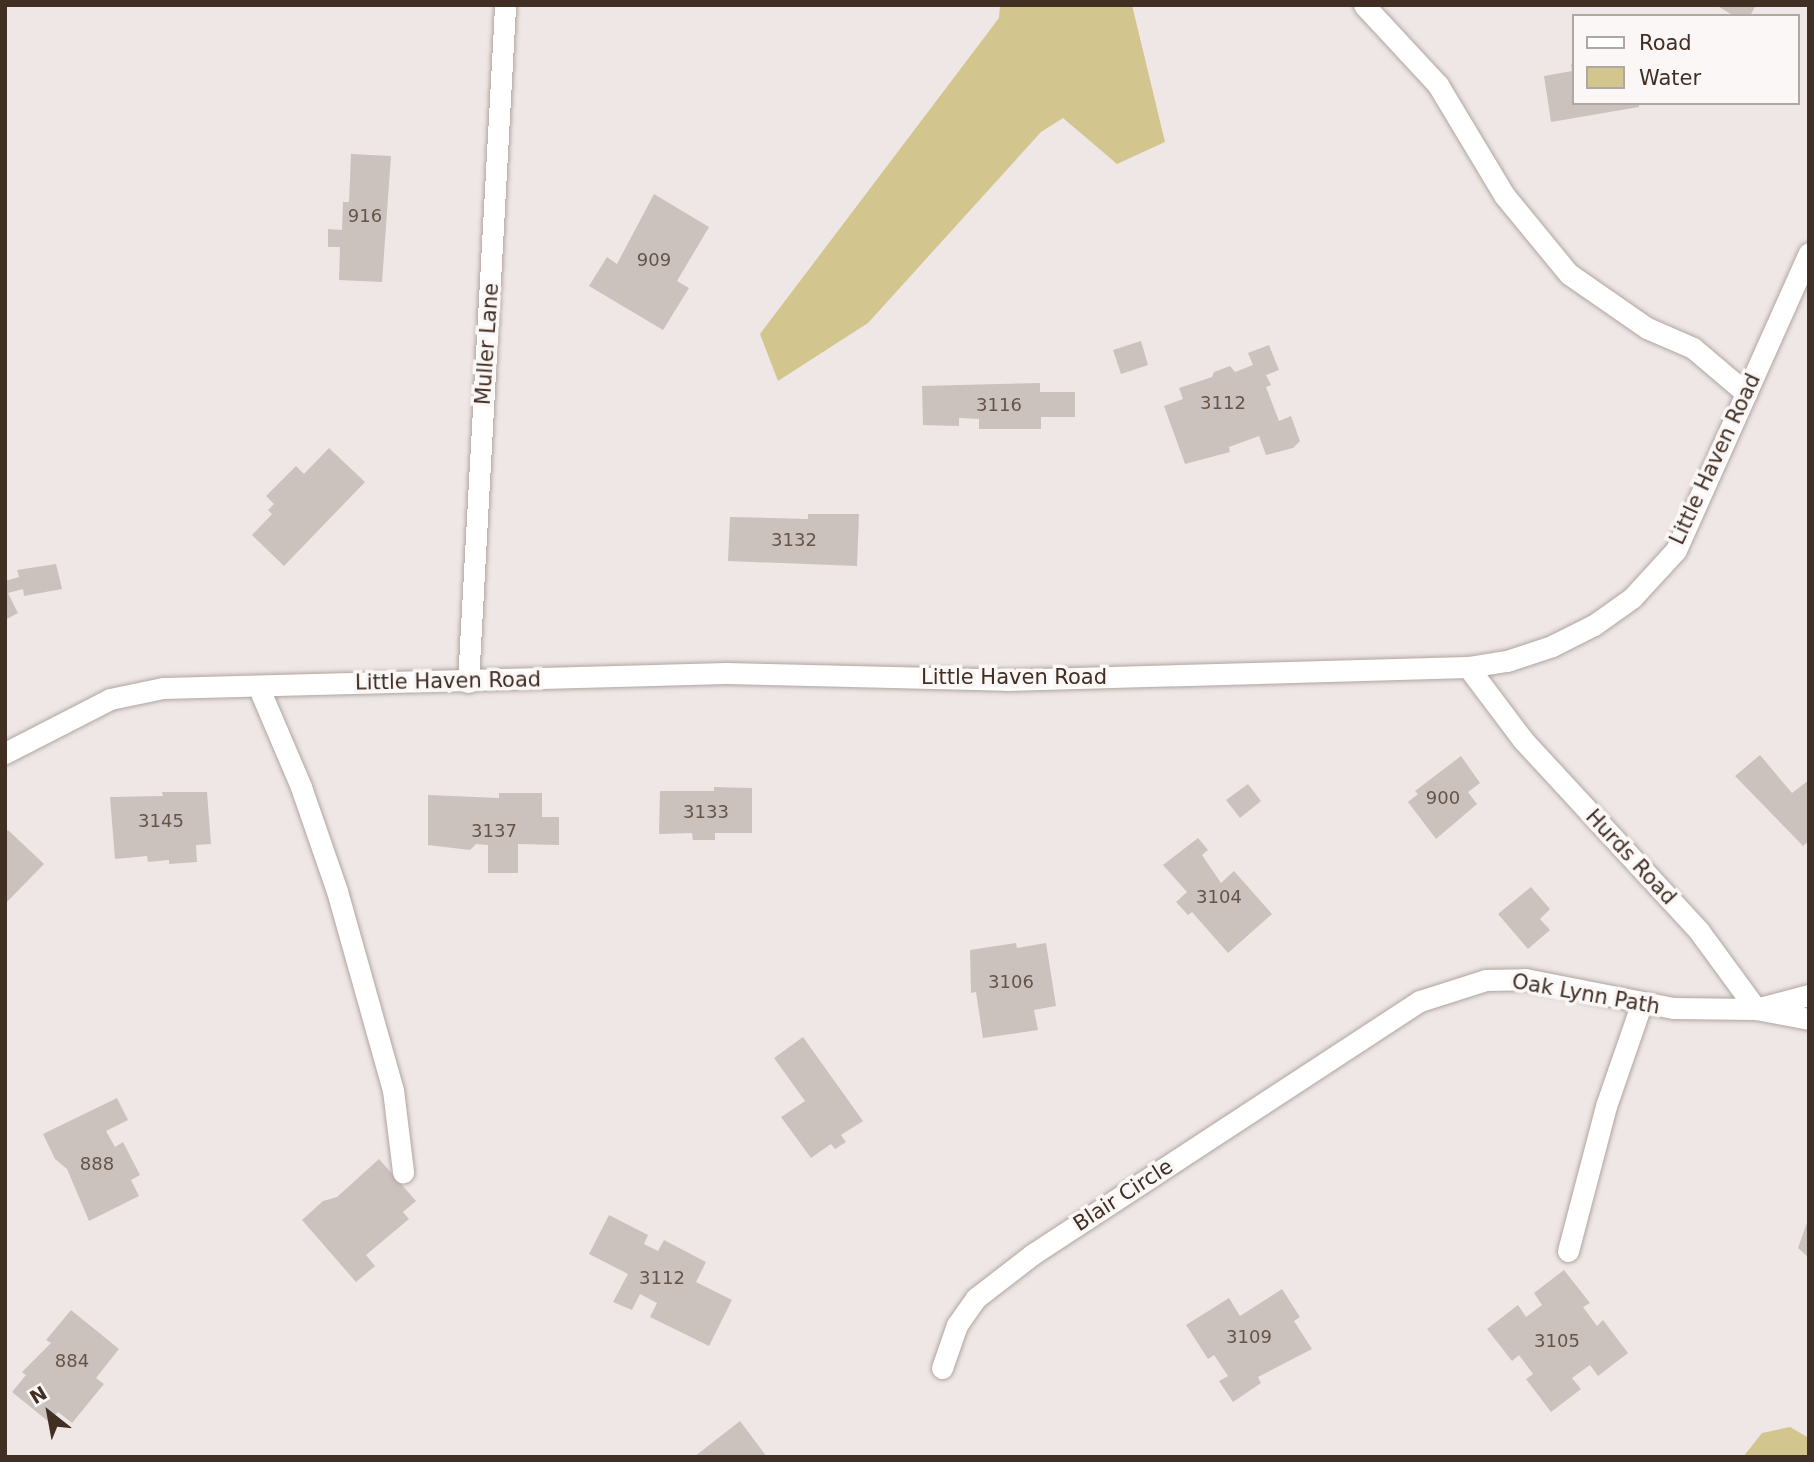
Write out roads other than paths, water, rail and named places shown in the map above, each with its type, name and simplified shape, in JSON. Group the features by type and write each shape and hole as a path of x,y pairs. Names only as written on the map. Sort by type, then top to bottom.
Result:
{"street":[{"path":"1364,5 1438,85 1504,195 1569,274 1647,328 1693,348 1746,393"},
{"name":"Muller Lane","path":"468,682 505,7"},
{"name":"Little Haven Road","path":"5,753 110,699 142,689 726,673 1006,680 1468,667 1507,661 1552,646 1594,625 1632,598 1676,550 1809,253"},
{"name":"Hurds Road","path":"1468,667 1523,740 1699,931 1756,1009"},
{"path":"258,686 301,787 337,891 393,1090 402,1172"},
{"name":"Oak Lynn Path","path":"1339,1054 1420,1001 1486,980 1525,979 1641,1004 1756,1009 1809,995"},
{"path":"1568,1251 1606,1106 1641,1004"},
{"path":"1756,1009 1809,1019"},
{"name":"Blair Circle","path":"942,1368 957,1325 976,1298 1033,1254 1339,1054"}],"water":[{"path":"1000,5 1132,5 1165,142 1117,164 1063,118 1041,132 868,323 778,381 760,334 999,18"},
{"path":"1790,1427 1809,1438 1809,1457 1743,1457 1762,1433"}]}
